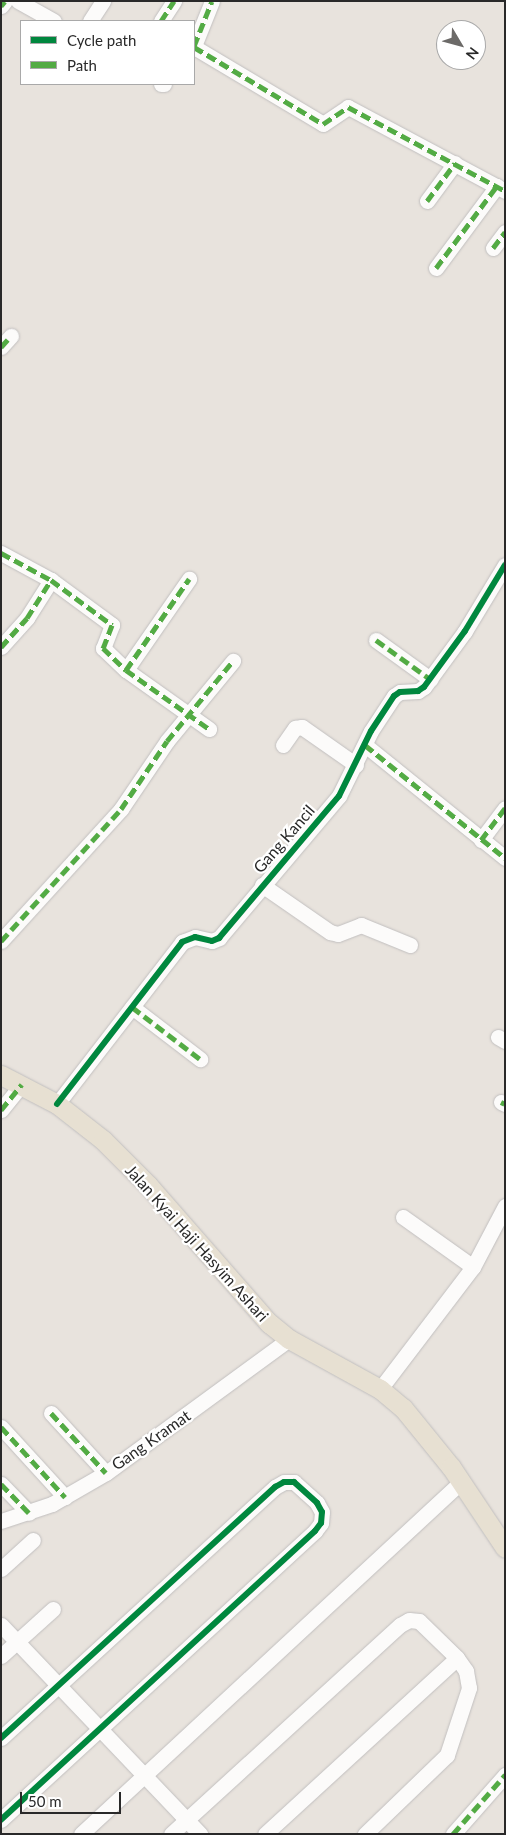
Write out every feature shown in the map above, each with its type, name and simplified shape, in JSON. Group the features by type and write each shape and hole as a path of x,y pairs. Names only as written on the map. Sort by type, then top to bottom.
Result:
{"main road":[{"name":"Jalan Kyai Haji Hasyim Ashari","path":"1,1075 22,1084 57,1104 103,1140 148,1184 251,1306 289,1339 380,1388 422,1428 462,1481 505,1548"}],"street":[{"path":"1,6 5,1"},
{"path":"18,1 52,20"},
{"path":"91,20 103,1"},
{"path":"162,20 174,1"},
{"path":"195,44 212,1"},
{"path":"195,48 323,124 348,107 501,188 436,268"},
{"path":"427,201 455,163"},
{"path":"493,248 505,232"},
{"path":"3,557 51,580 112,625 103,648 126,670 209,729"},
{"name":"Gang Kancil","path":"57,1104 182,942 188,938 212,941 219,938 339,796 365,745 394,696 407,690 418,691 430,679 505,566"},
{"path":"126,670 190,579"},
{"path":"1,647 28,618 51,580"},
{"path":"376,640 430,679"},
{"path":"1,941 121,809 190,714 233,660"},
{"path":"283,745 296,728 302,727 356,765"},
{"path":"365,745 505,858"},
{"path":"481,840 505,808"},
{"path":"262,885 330,932 338,934 361,925 410,945"},
{"path":"132,1007 200,1059"},
{"path":"1,1110 22,1084"},
{"path":"380,1388 473,1267 505,1206"},
{"path":"403,1216 473,1267"},
{"name":"Gang Kramat","path":"1,1521 29,1513 65,1497 106,1473 289,1339"},
{"path":"51,1413 106,1473"},
{"path":"1,1427 65,1497"},
{"path":"81,1834 462,1481"},
{"path":"1,1738 275,1487 284,1482 294,1482 303,1488 322,1512 321,1523 315,1531 1,1820"},
{"path":"1,1484 29,1513"},
{"path":"1,1569 33,1540"},
{"path":"1,1656 53,1609"},
{"path":"172,1834 400,1625 409,1620 419,1621 457,1658 466,1671 469,1688 447,1755 365,1834"},
{"path":"1,1625 200,1834"},
{"path":"264,1834 457,1658"},
{"path":"453,1834 505,1775"}],"marked path":[{"path":"1,6 5,1"},
{"path":"162,20 174,1"},
{"path":"195,44 212,1"},
{"path":"195,48 323,124 348,107 505,191"},
{"path":"427,201 455,163"},
{"path":"436,268 497,186"},
{"path":"493,248 505,232"},
{"path":"1,347 11,336"},
{"path":"1,553 51,580 112,625 103,648 126,670 209,729"},
{"path":"126,670 189,579"},
{"path":"1,647 27,618 51,580"},
{"path":"376,640 430,679"},
{"path":"1,941 121,809 167,741 233,661"},
{"path":"365,745 505,858"},
{"path":"481,840 505,808"},
{"path":"132,1007 200,1059"},
{"path":"1,1110 22,1084"},
{"path":"501,1102 505,1104"},
{"path":"51,1413 106,1473"},
{"path":"1,1427 65,1497"},
{"path":"1,1484 29,1513"},
{"path":"453,1834 505,1775"}],"cycle path":[{"path":"57,1104 182,942 195,937 212,941 219,938 339,796 371,731 394,696 400,692 418,691 424,687 465,631 505,565"},
{"path":"1,1738 275,1487 284,1482 294,1482 317,1503 322,1512 321,1523 315,1531 1,1820"}]}
